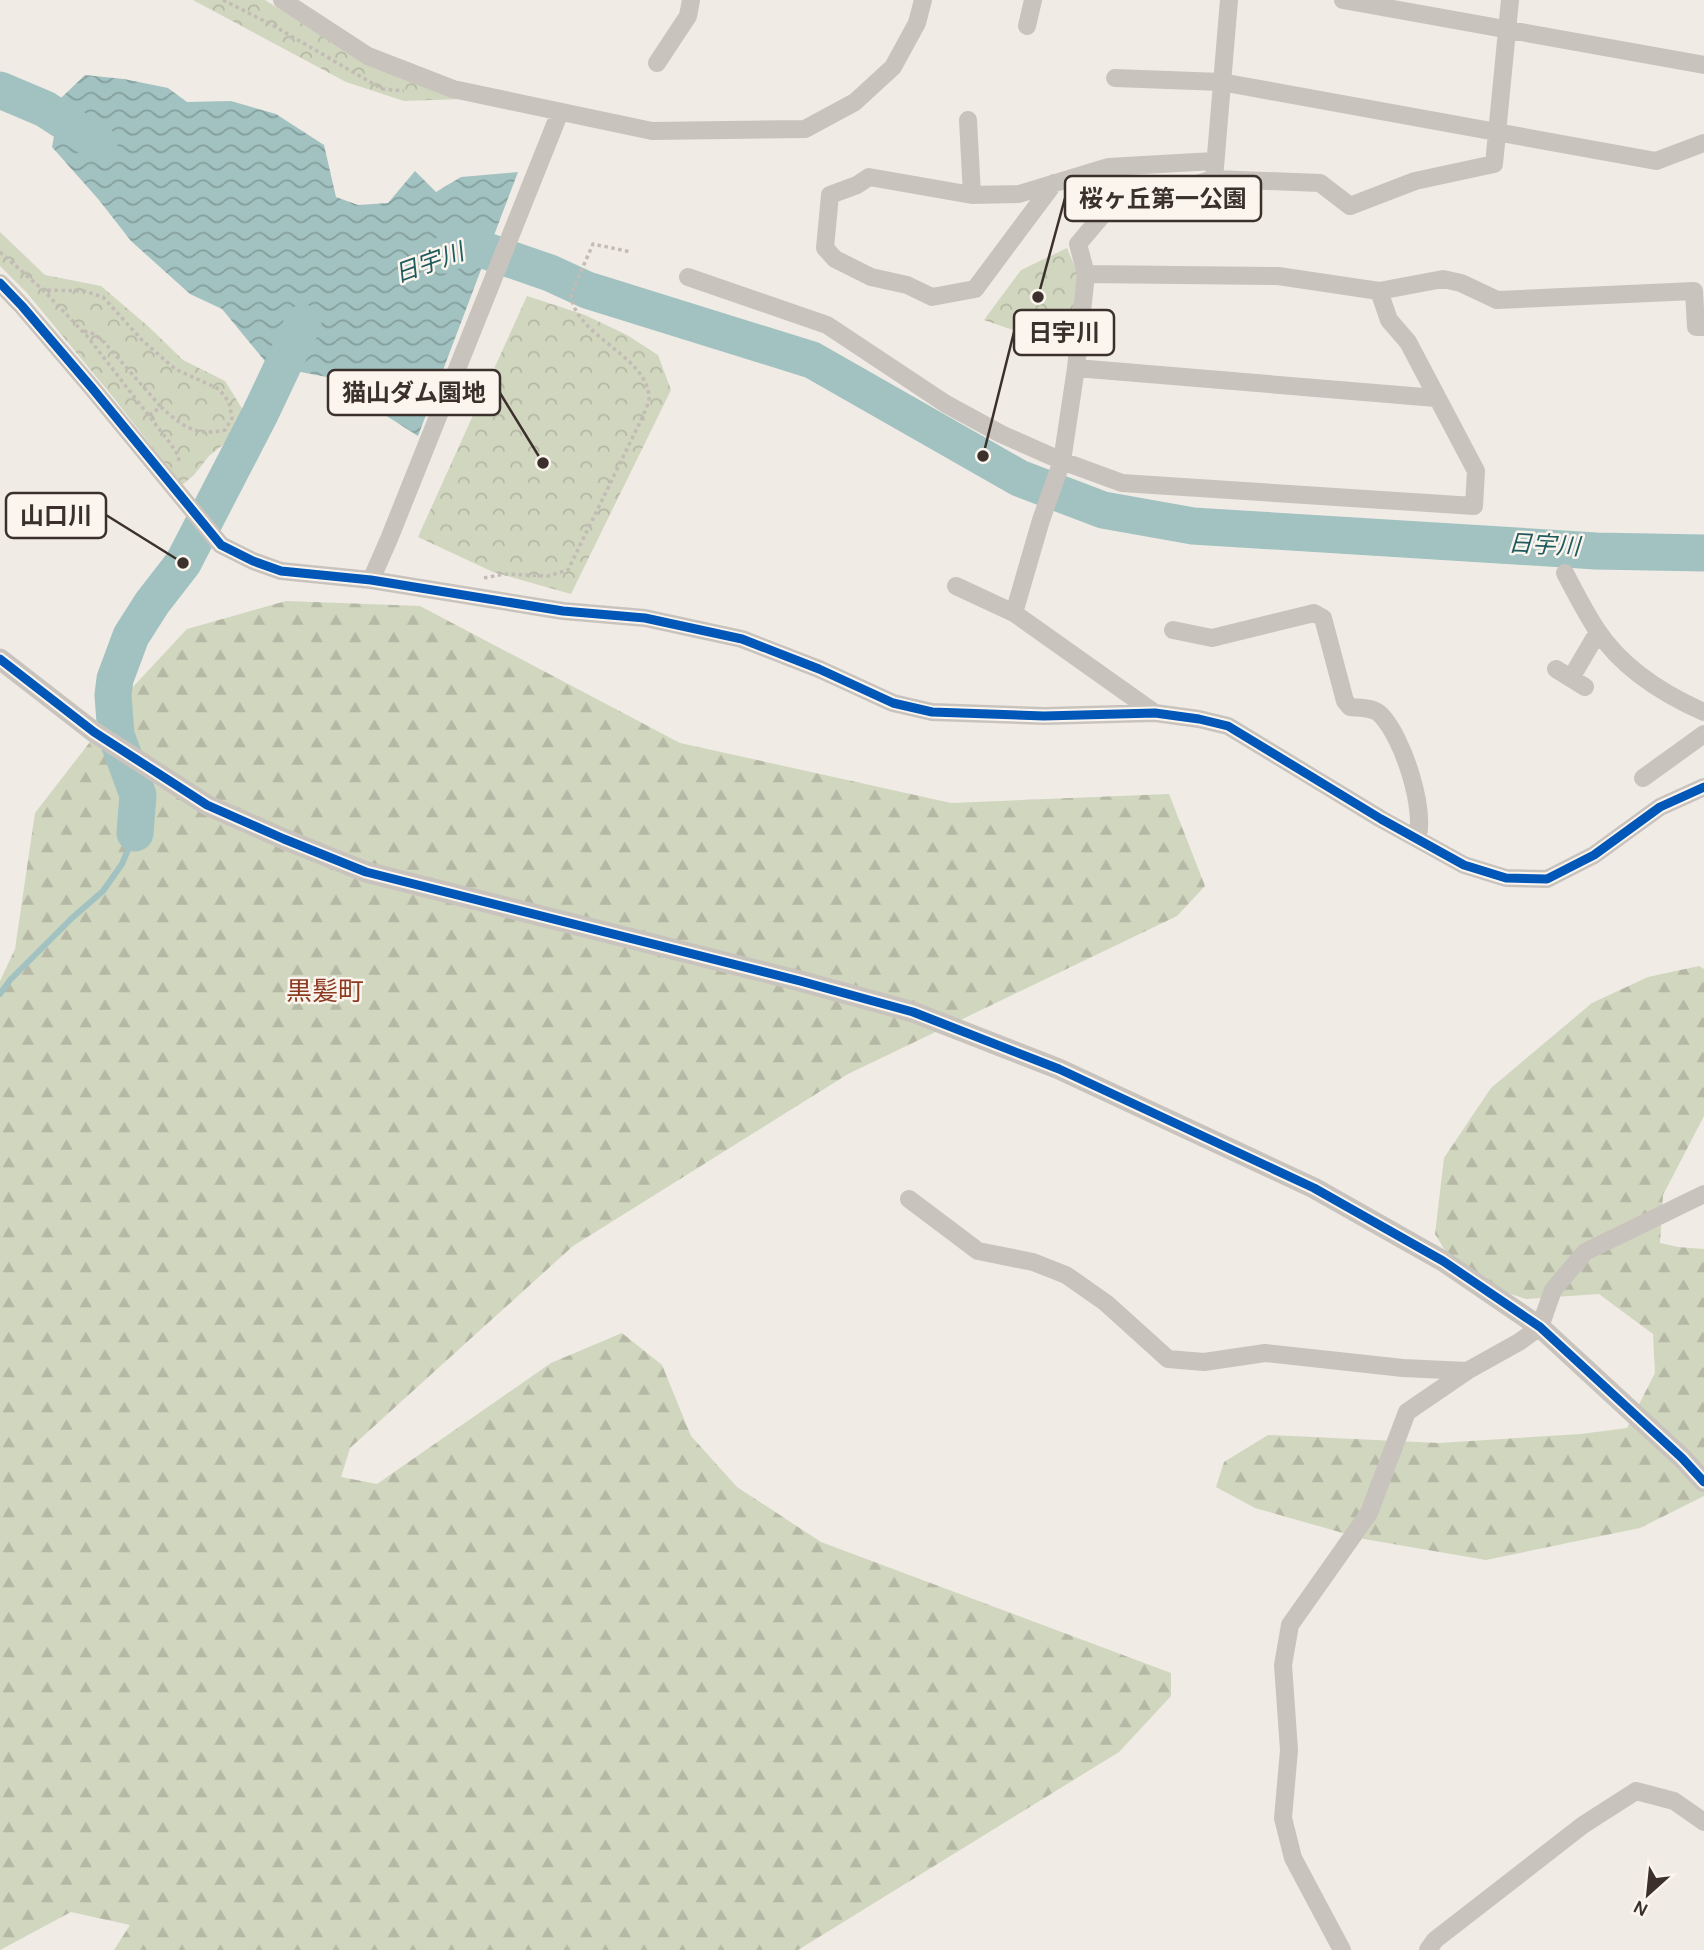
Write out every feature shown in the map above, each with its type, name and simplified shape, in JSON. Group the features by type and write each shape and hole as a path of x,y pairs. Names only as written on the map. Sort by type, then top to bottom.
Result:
{"street":[{"path":"282,0 368,56 453,89 557,119 652,131 804,129 855,102 893,67 917,23 923,0"},
{"path":"657,63 688,16 691,0"},
{"path":"1027,26 1033,0"},
{"path":"1214,179 1213,161 1229,0"},
{"path":"1343,0 1704,65"},
{"path":"1014,612 1041,520 1062,461 1086,274 1077,244 1106,211 1214,179 1320,183 1350,206 1415,181 1494,164 1510,0"},
{"path":"1115,78 1221,82 1656,161 1704,143"},
{"path":"370,580 389,539 557,119"},
{"path":"968,120 972,195"},
{"path":"1054,183 975,289 932,297 907,285 871,277 835,259 825,248 830,195 858,185 869,177 972,195 1019,194 1054,183 1108,167 1213,161"},
{"path":"1086,274 1278,276 1379,291 1443,279 1461,283 1497,300 1694,291 1696,327 1704,327"},
{"path":"688,277 827,325 946,404 1001,434 1062,461 1122,483 1474,506 1476,471 1408,342 1389,320 1379,291"},
{"path":"0,284 22,306 221,545 253,561 281,570 370,580 563,611 645,618 742,639 819,669 893,703 932,712 1044,716 1155,713 1228,726 1464,865 1506,877 1547,879 1594,855 1660,807 1704,786"},
{"path":"1076,368 1436,398"},
{"path":"1565,573 1598,632 1633,670 1671,697 1702,708"},
{"path":"956,586 1014,612 1155,713"},
{"path":"1173,630 1212,638 1314,613 1323,618 1345,701 1350,707 1373,709 1381,715 1397,741 1408,769 1416,803 1420,827 1417,839"},
{"path":"1571,678 1598,632"},
{"path":"0,659 94,732 207,805 284,839 366,872 786,977 913,1012 1059,1069 1314,1188 1443,1261 1540,1327 1589,1370 1704,1482"},
{"path":"1643,778 1704,734"},
{"path":"1342,1950 1293,1858 1283,1818 1289,1750 1283,1665 1290,1625 1369,1513 1407,1412 1467,1371 1540,1327 1553,1290 1585,1252 1704,1194"},
{"path":"909,1199 978,1251 1033,1262 1066,1275 1106,1303 1168,1359 1204,1362 1265,1353 1403,1368 1467,1371"},
{"path":"1428,1950 1435,1940 1583,1825 1636,1791 1674,1801 1704,1822"}],"path":[{"path":"459,594 480,579 504,574 548,576 568,570 650,398 644,377 586,323 572,303 571,294 593,244 631,252"},
{"path":"0,252 43,290 82,330 149,415 178,455 179,465 172,485"},
{"path":"43,290 83,291 103,297 142,340 175,369 219,389 229,402 232,418 225,430 209,434 183,426 161,407 104,342 94,334 82,330"},
{"path":"149,415 161,407"}],"green space":[{"path":"193,0 265,0 357,58 463,99 404,101 346,82"},
{"path":"0,232 45,275 101,286 183,360 225,381 243,410 234,436 209,456 182,485 27,293 0,266"},
{"path":"1067,248 1078,274 1068,349 984,320 1021,270"},
{"path":"527,296 585,315 627,335 658,355 671,390 571,594 493,572 418,537"},
{"path":"286,601 420,606 680,743 951,803 1169,794 1205,886 1177,916 848,1074 573,1246 350,1448 341,1477 377,1484 551,1363 622,1333 662,1365 691,1436 737,1487 821,1542 1171,1673 1171,1696 1119,1752 798,1950 114,1950 130,1925 71,1912 0,1950 0,981 15,949 35,813 131,689 187,629"},
{"path":"1699,966 1704,969 1704,1116 1663,1195 1660,1243 1704,1249 1704,1496 1640,1528 1486,1560 1364,1539 1255,1508 1216,1487 1224,1462 1268,1435 1439,1443 1581,1434 1627,1428 1655,1373 1653,1334 1599,1294 1526,1299 1462,1278 1435,1234 1444,1158 1491,1088 1592,1003 1648,977"}],"water":[{"path":"85,75 168,88 187,102 231,101 276,114 324,145 336,197 358,205 388,203 415,171 436,192 461,177 518,172 418,436 382,413 351,413 350,389 332,378 269,366 222,309 190,294 131,241 52,147 61,98"}],"waterway":[{"name":"日宇川","path":"0,90 45,109 99,144"},
{"name":"日宇川","path":"443,255 469,245 550,273 587,290 812,360 1019,478 1103,510 1193,526 1596,551 1704,553"},
{"path":"135,833 138,795 116,735 113,695 115,679 131,636 183,563 260,414 303,323"},
{"path":"0,994 10,980 103,891 122,864 135,833"}],"cycle path":[{"path":"0,283 92,388 221,545 281,571 371,580 563,611 645,618 742,639 819,669 893,703 932,712 1044,716 1155,713 1228,726 1381,819 1464,865 1506,878 1547,879 1594,855 1660,807 1704,787"},
{"path":"0,659 94,732 207,805 284,839 366,872 913,1012 1059,1069 1314,1188 1443,1261 1540,1327 1682,1458 1704,1482"}],"place":[{"name":"桜ヶ丘第一公園","path":"1038,297"},
{"name":"日宇川","path":"983,456"},
{"name":"猫山ダム園地","path":"543,463"},
{"name":"山口川","path":"183,563"}],"district":[{"name":"黒髪町","path":"325,991"}]}
